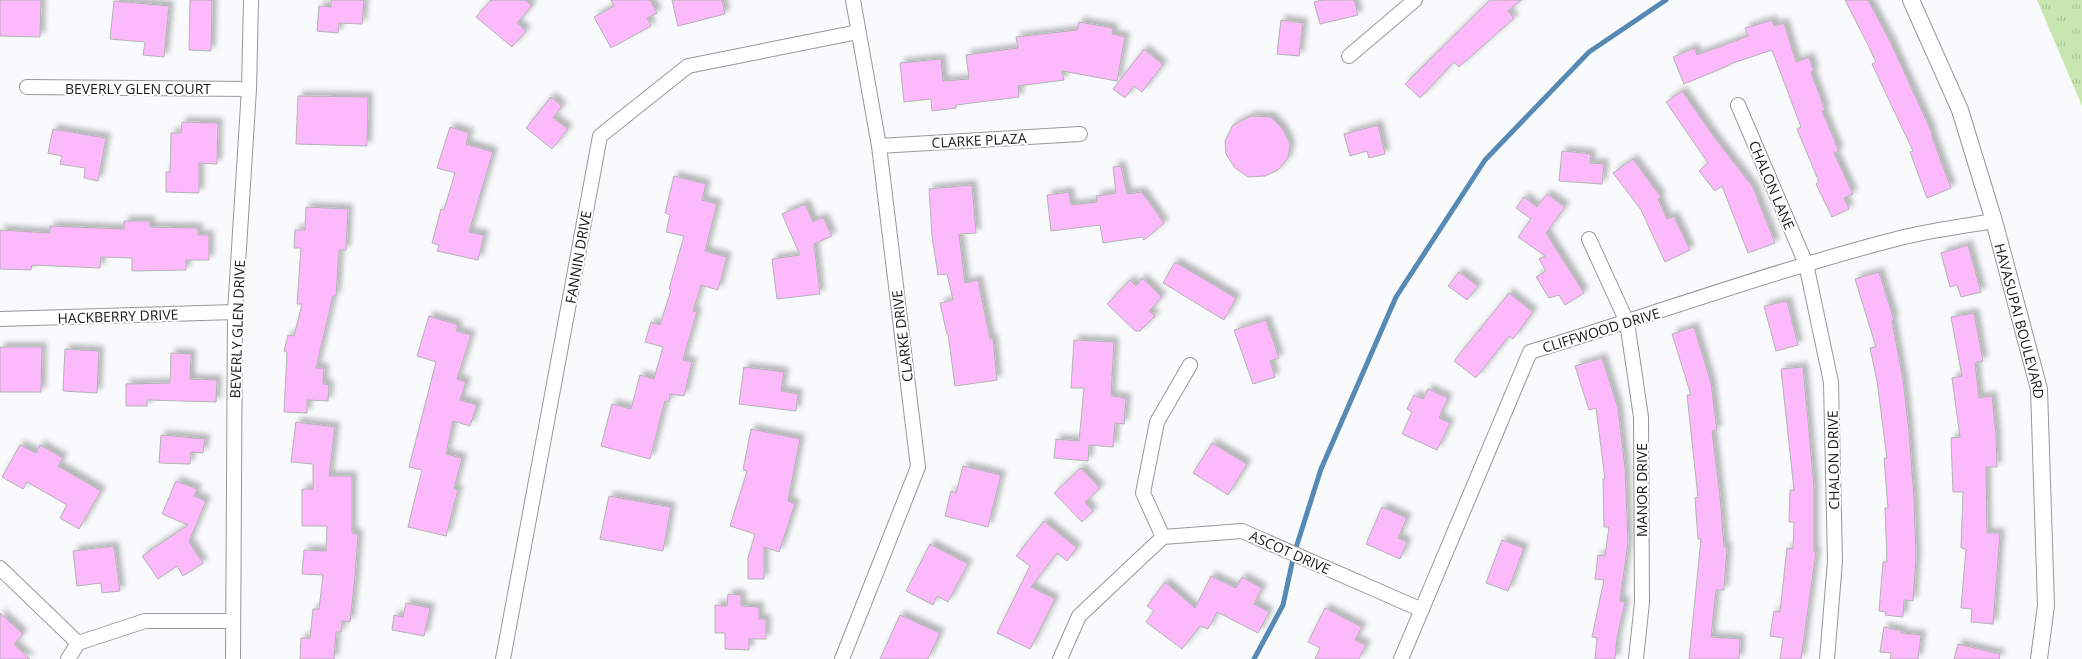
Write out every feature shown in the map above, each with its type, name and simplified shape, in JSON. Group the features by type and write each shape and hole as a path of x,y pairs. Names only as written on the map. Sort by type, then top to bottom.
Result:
{"street":[{"name":"BEVERLY GLEN DRIVE","path":"233,659 235,312 249,89 251,0"},
{"name":"CLARKE DRIVE","path":"842,659 918,467 879,146 853,0"},
{"path":"1349,56 1415,0"},
{"name":"HAVASUPAI BOULEVARD","path":"1911,0 1960,110 1994,221 2039,389 2046,606 2039,659"},
{"name":"FANNIN DRIVE","path":"503,659 600,136 688,66 858,32"},
{"name":"BEVERLY GLEN COURT","path":"27,88 249,89"},
{"name":"CHALON LANE","path":"1738,105 1806,264"},
{"name":"CLARKE PLAZA","path":"879,146 1080,134"},
{"name":"CLIFFWOOD DRIVE","path":"1401,659 1530,352 1806,264 1906,237 1994,221"},
{"name":"MANOR DRIVE","path":"1589,239 1628,322 1641,417 1642,602 1636,659"},
{"name":"CHALON DRIVE","path":"1806,264 1831,382 1835,561 1827,659"},
{"name":"HACKBERRY DRIVE","path":"0,319 235,312"},
{"path":"1060,659 1079,616 1163,538 1144,493 1157,422 1190,365"},
{"name":"ASCOT DRIVE","path":"1163,538 1242,531 1422,610"},
{"path":"0,568 78,643"},
{"path":"68,659 78,643 145,621 233,621"}],"green space":[{"path":"2037,0 2082,0 2082,106"}],"building":[{"path":"0,0 41,0 40,37 0,36"},
{"path":"190,0 212,0 211,51 189,50"},
{"path":"331,0 364,0 362,24 339,23 338,33 317,31 319,6 331,7"},
{"path":"491,0 525,0 532,6 517,23 526,31 512,47 476,17"},
{"path":"611,0 650,0 657,13 647,18 651,26 611,48 594,17 614,6"},
{"path":"672,0 722,0 725,14 678,26"},
{"path":"1323,0 1354,0 1358,15 1320,24 1314,2"},
{"path":"1490,0 1521,0 1508,11 1514,18 1459,67 1454,62 1420,98 1405,84"},
{"path":"1845,0 1868,0 1890,41 1932,133 1951,188 1927,198 1910,152 1913,151 1872,64 1876,62"},
{"path":"114,1 169,6 164,57 143,55 145,42 110,39"},
{"path":"1281,20 1303,23 1299,56 1277,54"},
{"path":"1772,20 1774,26 1784,23 1796,62 1809,57 1814,71 1811,72 1825,110 1822,111 1839,151 1834,153 1853,194 1844,198 1849,209 1832,217 1816,184 1819,182 1797,129 1801,127 1772,50 1730,64 1684,84 1673,57 1694,48 1697,55 1748,36 1745,28"},
{"path":"1079,22 1113,28 1112,34 1125,37 1117,81 1062,71 1064,80 1018,86 1019,97 956,105 956,108 932,111 931,99 904,102 900,63 941,59 943,81 969,79 966,55 1018,48 1016,37 1077,30"},
{"path":"1144,49 1163,65 1142,92 1134,86 1125,98 1113,89"},
{"path":"1682,91 1753,187 1775,243 1748,253 1722,186 1715,191 1699,171 1708,163 1666,102"},
{"path":"298,96 368,97 367,146 296,144"},
{"path":"551,97 562,106 553,118 568,129 552,149 526,128"},
{"path":"1251,116 1271,117 1282,128 1290,144 1288,158 1278,170 1265,176 1248,177 1235,168 1226,154 1225,141 1233,125"},
{"path":"182,122 218,123 217,164 199,163 199,193 166,192 166,172 170,172 171,133 181,133"},
{"path":"1378,125 1385,154 1369,158 1367,151 1350,156 1344,134"},
{"path":"450,127 469,133 466,144 493,152 469,232 484,235 478,260 437,251 439,245 432,243 441,209 444,210 455,173 437,168"},
{"path":"53,129 106,138 98,181 84,178 85,168 60,164 62,156 48,153"},
{"path":"1562,151 1591,154 1590,163 1604,164 1602,184 1559,181"},
{"path":"1633,159 1661,197 1658,199 1667,219 1674,216 1690,250 1665,262 1641,210 1613,173"},
{"path":"1121,166 1127,194 1142,192 1164,223 1144,240 1142,237 1103,243 1100,225 1051,231 1047,195 1069,192 1071,205 1097,202 1096,196 1116,193 1113,167"},
{"path":"674,176 706,184 702,200 717,204 705,251 727,257 718,290 701,285 693,311 697,312 683,360 692,362 684,396 670,394 669,402 665,401 650,459 601,446 612,404 631,409 640,375 654,379 663,347 645,342 651,322 660,325 671,290 669,289 684,236 666,232 670,215 665,213"},
{"path":"972,185 976,233 959,234 965,283 978,280 990,339 993,339 997,380 955,386 948,334 940,303 953,300 947,274 938,275 932,236 929,189"},
{"path":"1547,194 1565,207 1546,233 1584,293 1565,305 1559,295 1549,298 1536,277 1546,271 1539,259 1545,256 1518,237 1531,219 1516,208 1524,197 1537,207"},
{"path":"805,204 813,222 823,217 832,236 814,244 820,294 777,299 772,259 800,255 782,214"},
{"path":"306,207 348,209 346,250 339,250 336,296 333,296 316,368 324,368 323,384 329,385 328,401 307,400 307,413 284,412 287,352 284,351 288,335 294,336 302,304 297,304 301,248 294,248 295,230 305,230"},
{"path":"124,221 150,221 150,227 198,228 198,235 209,235 209,260 186,260 186,270 132,271 132,258 101,257 100,268 32,265 31,270 0,269 0,230 50,233 50,226 124,229"},
{"path":"1968,245 1981,292 1961,297 1957,285 1950,287 1941,253"},
{"path":"1175,262 1236,298 1224,320 1163,283"},
{"path":"1459,272 1478,286 1467,300 1448,286"},
{"path":"1879,272 1894,320 1892,321 1903,380 1909,432 1914,498 1916,557 1913,601 1904,600 1903,617 1885,615 1886,612 1879,611 1883,562 1887,562 1885,508 1888,508 1884,458 1887,458 1877,381 1870,348 1876,347 1855,279"},
{"path":"1142,278 1162,297 1149,311 1155,316 1140,331 1135,331 1107,304 1130,280 1136,286"},
{"path":"1509,293 1533,312 1513,339 1509,336 1476,378 1454,361"},
{"path":"1787,301 1798,345 1776,351 1764,306"},
{"path":"1974,313 1983,361 1975,363 1979,398 1992,396 1996,435 1997,467 1986,467 1987,533 2000,533 1993,624 1971,622 1972,609 1961,608 1966,549 1961,548 1963,492 1953,492 1951,438 1960,437 1952,378 1962,376 1951,317"},
{"path":"429,316 458,325 456,331 471,335 457,379 466,382 460,400 477,405 470,426 453,421 446,454 462,458 454,489 458,490 446,536 408,527 422,470 409,467 436,362 417,356"},
{"path":"1266,320 1279,358 1270,361 1275,377 1253,384 1234,330"},
{"path":"1694,327 1711,383 1717,430 1712,431 1724,547 1727,547 1724,590 1716,590 1711,637 1740,639 1739,659 1689,659 1701,539 1698,539 1695,498 1698,497 1687,395 1691,395 1672,334"},
{"path":"1074,340 1114,342 1111,396 1126,398 1124,424 1115,423 1113,447 1089,445 1088,461 1054,458 1056,439 1079,441 1084,388 1071,388"},
{"path":"0,347 42,347 41,392 0,392"},
{"path":"65,349 99,351 97,393 63,391"},
{"path":"171,353 191,354 190,379 217,380 216,402 147,400 147,406 126,406 126,384 170,383"},
{"path":"1602,358 1618,408 1625,468 1628,542 1620,601 1625,602 1617,637 1615,659 1595,659 1597,638 1592,637 1604,580 1595,579 1598,555 1605,556 1609,527 1604,527 1603,479 1605,479 1596,408 1589,410 1575,366"},
{"path":"744,367 784,372 781,391 798,394 796,411 739,404"},
{"path":"1803,367 1814,487 1814,551 1816,552 1801,659 1780,659 1783,638 1770,636 1774,611 1780,612 1787,548 1793,549 1794,522 1789,522 1790,490 1794,490 1781,369"},
{"path":"1428,389 1448,398 1439,418 1450,423 1437,450 1402,434 1412,412 1407,409 1414,395 1423,399"},
{"path":"296,422 335,427 329,476 352,476 352,533 358,534 355,577 350,622 342,621 341,632 336,632 334,659 300,659 301,638 310,638 313,609 319,609 323,575 302,574 304,550 326,551 327,526 302,526 302,489 313,489 313,464 291,462"},
{"path":"751,429 800,439 788,501 795,504 779,552 764,547 764,579 748,579 748,558 755,534 730,526 747,471 743,470"},
{"path":"161,435 205,439 203,453 191,452 190,464 159,463"},
{"path":"1212,443 1247,464 1228,495 1193,473"},
{"path":"20,445 36,453 40,445 63,458 58,466 101,491 79,529 60,518 67,505 27,482 23,489 2,477"},
{"path":"963,466 1001,475 988,527 945,516 951,491 956,493"},
{"path":"1081,468 1100,488 1085,502 1093,511 1082,522 1054,493"},
{"path":"176,481 197,489 194,496 206,501 189,542 203,563 183,576 177,566 158,579 142,556 188,525 162,514"},
{"path":"609,496 671,507 663,551 600,539"},
{"path":"1382,507 1407,518 1398,538 1407,542 1400,559 1366,544"},
{"path":"1044,521 1077,548 1067,561 1057,553 1031,587 1055,599 1030,649 997,633 1030,566 1016,556"},
{"path":"1502,540 1524,548 1508,591 1486,583"},
{"path":"930,544 968,564 948,602 937,596 933,605 906,591"},
{"path":"114,546 120,591 102,593 101,583 77,586 73,551"},
{"path":"1211,576 1236,588 1242,577 1262,588 1254,604 1269,612 1258,633 1217,612 1208,629 1200,626 1182,649 1146,622 1154,611 1147,606 1165,582 1195,608"},
{"path":"728,594 741,595 741,606 759,607 759,619 766,619 766,639 749,639 749,650 725,649 725,633 715,633 715,605 727,606"},
{"path":"406,603 430,608 424,636 392,630 394,615 403,617"},
{"path":"1325,608 1362,627 1355,640 1366,645 1359,659 1315,659 1320,648 1308,642"},
{"path":"0,613 23,634 14,644 30,659 0,659"},
{"path":"900,615 940,633 928,659 880,659"},
{"path":"1884,627 1902,631 1901,633 1921,635 1918,659 1890,659 1891,653 1880,652"},
{"path":"1958,644 2000,654 1999,659 1954,659"}],"waterway":[{"path":"1254,659 1283,605 1294,554 1321,469 1396,297 1485,160 1589,52 1666,0"}]}
